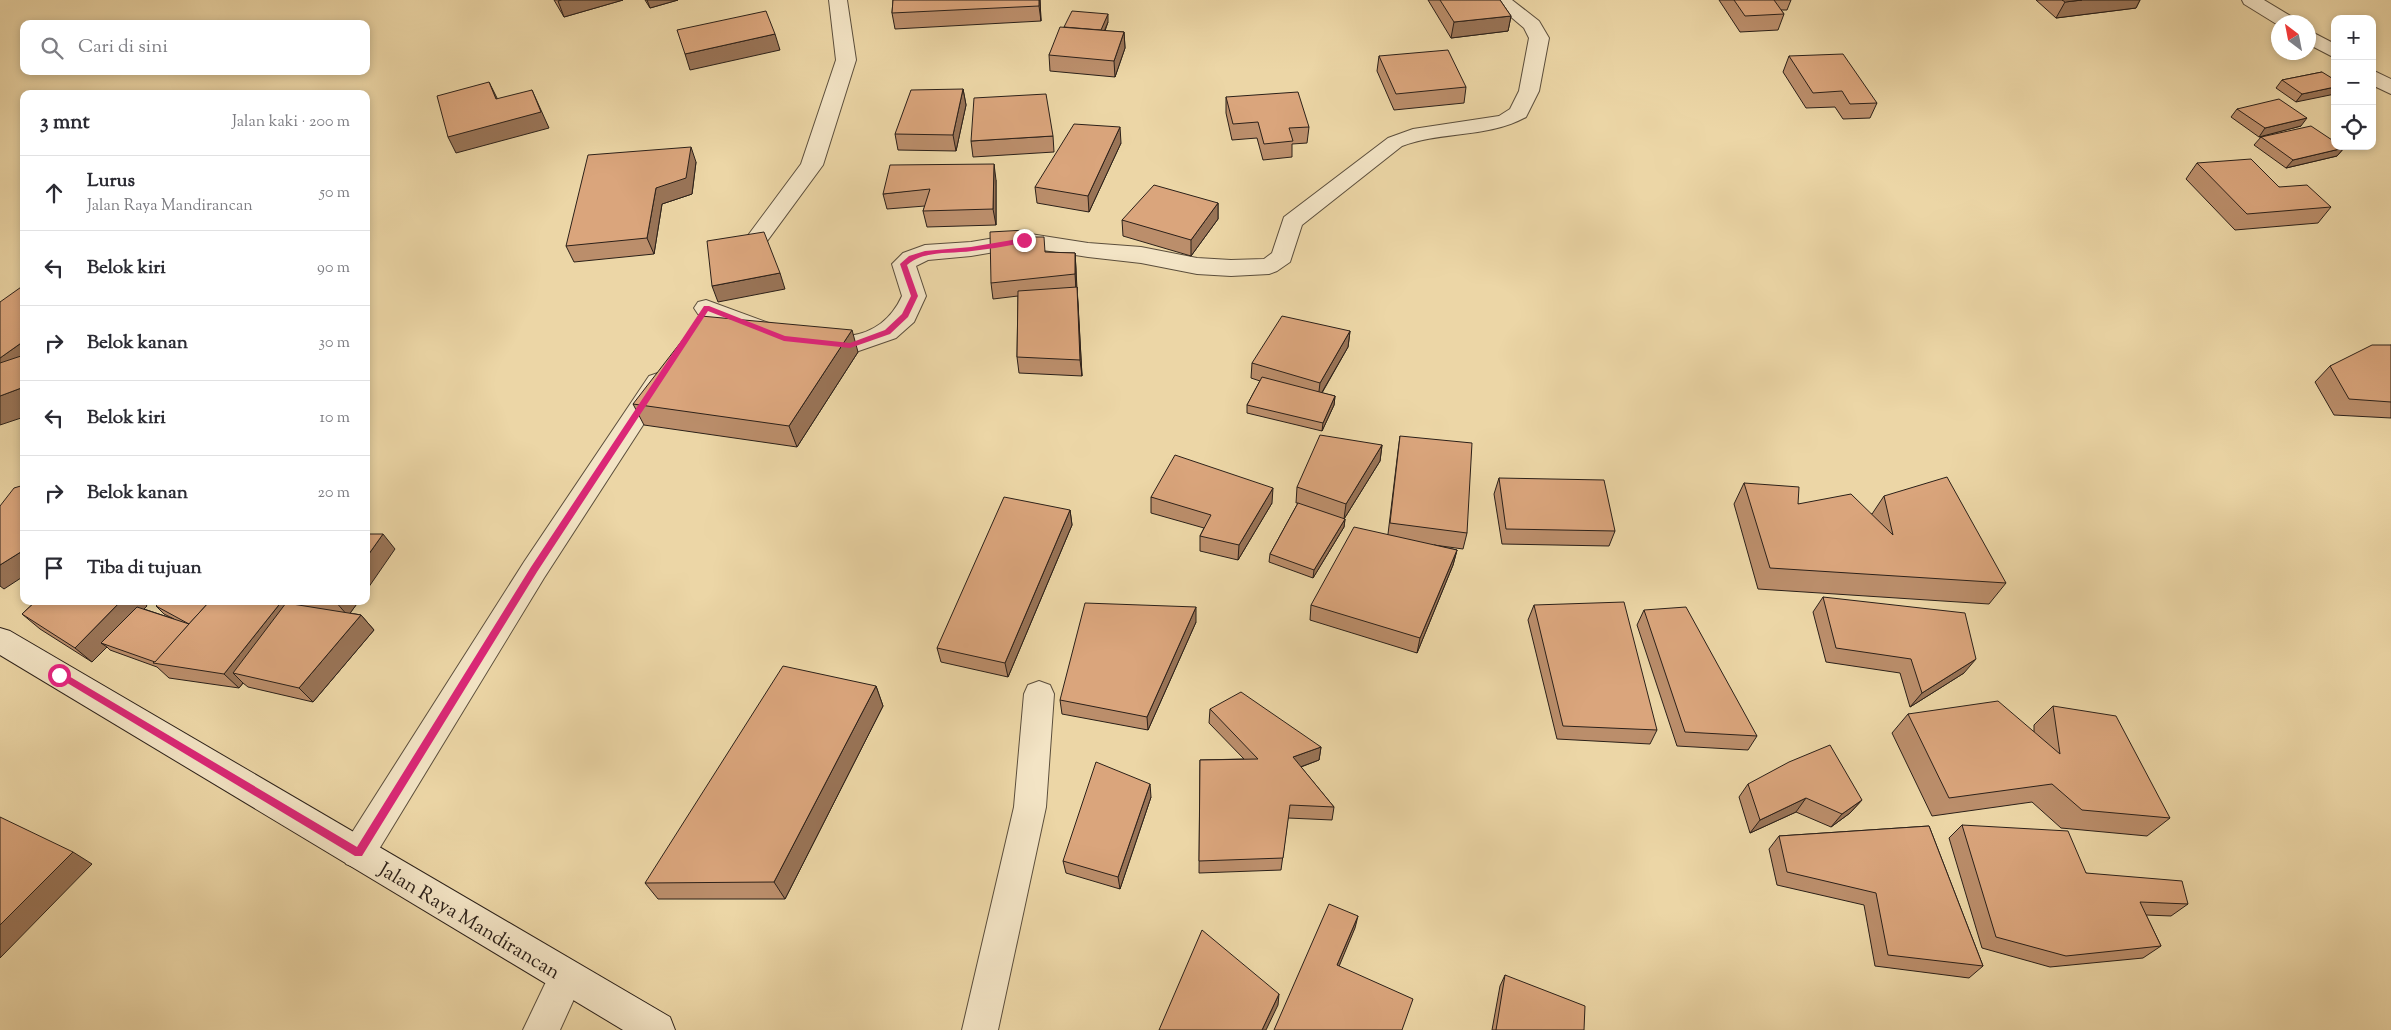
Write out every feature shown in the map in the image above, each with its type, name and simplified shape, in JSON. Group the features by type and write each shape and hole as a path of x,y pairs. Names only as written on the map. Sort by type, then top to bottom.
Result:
{"street":[{"path":"838,0 846,60 812,165 711,302 789,339 850,345 888,332 905,316 914,296 904,264 911,258 925,253 971,249 1024,240 1088,250 1141,255 1197,266 1231,268 1269,266 1282,256 1292,222 1394,142 1413,135 1504,121 1519,114 1529,91 1540,38 1532,26 1500,0"},
{"path":"2251,0 2276,15"},
{"path":"2316,41 2331,50"},
{"path":"2376,79 2391,88"},
{"path":"358,853 534,570 669,365"},
{"name":"Jalan Raya Mandirancan","path":"0,640 657,1030"},
{"path":"980,1030 1030,807 1039,694"},
{"path":"541,1030 566,977"}],"building":[{"path":"893,0 1039,0 1039,6 892,13"},
{"path":"1440,0 1500,0 1511,16 1454,22"},
{"path":"1734,0 1774,0 1784,14 1745,16"},
{"path":"2062,0 2082,0 2065,2"},
{"path":"766,11 775,34 685,54 677,30"},
{"path":"1072,11 1108,14 1101,30 1064,27"},
{"path":"1060,27 1124,32 1114,61 1049,55"},
{"path":"1448,50 1466,87 1396,94 1379,56"},
{"path":"1843,54 1877,103 1850,104 1842,91 1813,93 1789,56"},
{"path":"2322,72 2331,78 2331,88 2302,94 2282,80"},
{"path":"489,82 496,99 532,90 541,112 448,137 437,96"},
{"path":"963,89 953,135 895,134 911,90"},
{"path":"1298,92 1309,127 1289,128 1293,141 1264,144 1258,122 1233,124 1226,97"},
{"path":"1046,94 1053,136 971,141 974,98"},
{"path":"2279,99 2307,118 2265,128 2237,109"},
{"path":"1074,124 1120,127 1088,196 1035,187"},
{"path":"2311,126 2331,139 2331,150 2336,150 2293,160 2261,137"},
{"path":"691,147 686,178 656,188 647,238 566,246 588,155"},
{"path":"2251,159 2279,187 2307,185 2331,207 2247,214 2197,163"},
{"path":"994,164 993,209 923,211 930,189 883,194 890,165"},
{"path":"1154,185 1218,203 1191,240 1122,220"},
{"path":"1026,230 1025,237 1044,237 1045,252 1075,253 1075,274 991,283 990,232"},
{"path":"764,232 780,273 712,286 707,241"},
{"path":"1077,287 1080,360 1017,357 1018,291"},
{"path":"20,288 20,344 0,358 0,302"},
{"path":"701,316 852,330 789,426 633,404"},
{"path":"1282,316 1350,331 1320,383 1252,363"},
{"path":"2372,345 2391,345 2391,402 2349,399 2330,366"},
{"path":"20,356 20,388 0,396 0,363"},
{"path":"1262,377 1335,396 1323,423 1247,405"},
{"path":"1320,435 1382,445 1346,504 1297,487"},
{"path":"1400,436 1472,443 1467,533 1390,523"},
{"path":"1175,455 1273,488 1239,545 1200,536 1211,515 1151,497"},
{"path":"1947,477 2006,583 1770,568 1744,483 1799,487 1798,504 1851,494 1893,535 1884,496"},
{"path":"1499,478 1604,480 1615,531 1506,529"},
{"path":"20,486 20,552 0,565 0,506 14,488"},
{"path":"1004,497 1070,510 1005,663 937,648"},
{"path":"1298,503 1345,519 1314,570 1270,554"},
{"path":"1354,527 1457,550 1420,638 1311,605"},
{"path":"370,534 383,534 370,552"},
{"path":"1823,597 1965,613 1976,659 1922,693 1911,659 1836,648"},
{"path":"1624,602 1657,730 1563,726 1534,605"},
{"path":"1085,603 1196,607 1147,717 1060,700"},
{"path":"32,605 117,605 75,648 22,614"},
{"path":"157,605 206,605 189,624"},
{"path":"206,605 279,605 224,674 153,663"},
{"path":"284,605 298,605 361,615 299,688 233,673"},
{"path":"137,607 189,624 155,662 101,643"},
{"path":"1686,607 1757,736 1685,732 1644,610"},
{"path":"783,666 876,686 774,882 645,883"},
{"path":"1241,692 1321,747 1293,757 1334,807 1290,805 1283,858 1199,861 1200,760 1258,759 1210,709"},
{"path":"1998,701 2060,754 2053,706 2116,716 2170,818 2082,810 2052,784 1949,798 1908,714"},
{"path":"1830,745 1862,800 1842,814 1806,798 1760,820 1748,784 1789,762"},
{"path":"1096,762 1150,784 1118,877 1063,861"},
{"path":"0,817 73,852 0,925"},
{"path":"1962,825 2068,831 2086,873 2182,881 2188,904 2140,902 2161,946 2066,956 1996,937"},
{"path":"1929,826 1983,966 1888,955 1876,893 1787,872 1779,836"},
{"path":"1329,904 1358,916 1337,965 1413,999 1402,1030 1274,1030"},
{"path":"1202,930 1279,994 1262,1030 1159,1030"},
{"path":"1505,975 1585,1006 1584,1030 1496,1030"}],"route":[{"path":"59,675 358,853 534,570 706,308 784,338 850,345 870,340 888,332 905,316 914,296 904,264 911,258 925,253 971,249 1024,240"}]}
